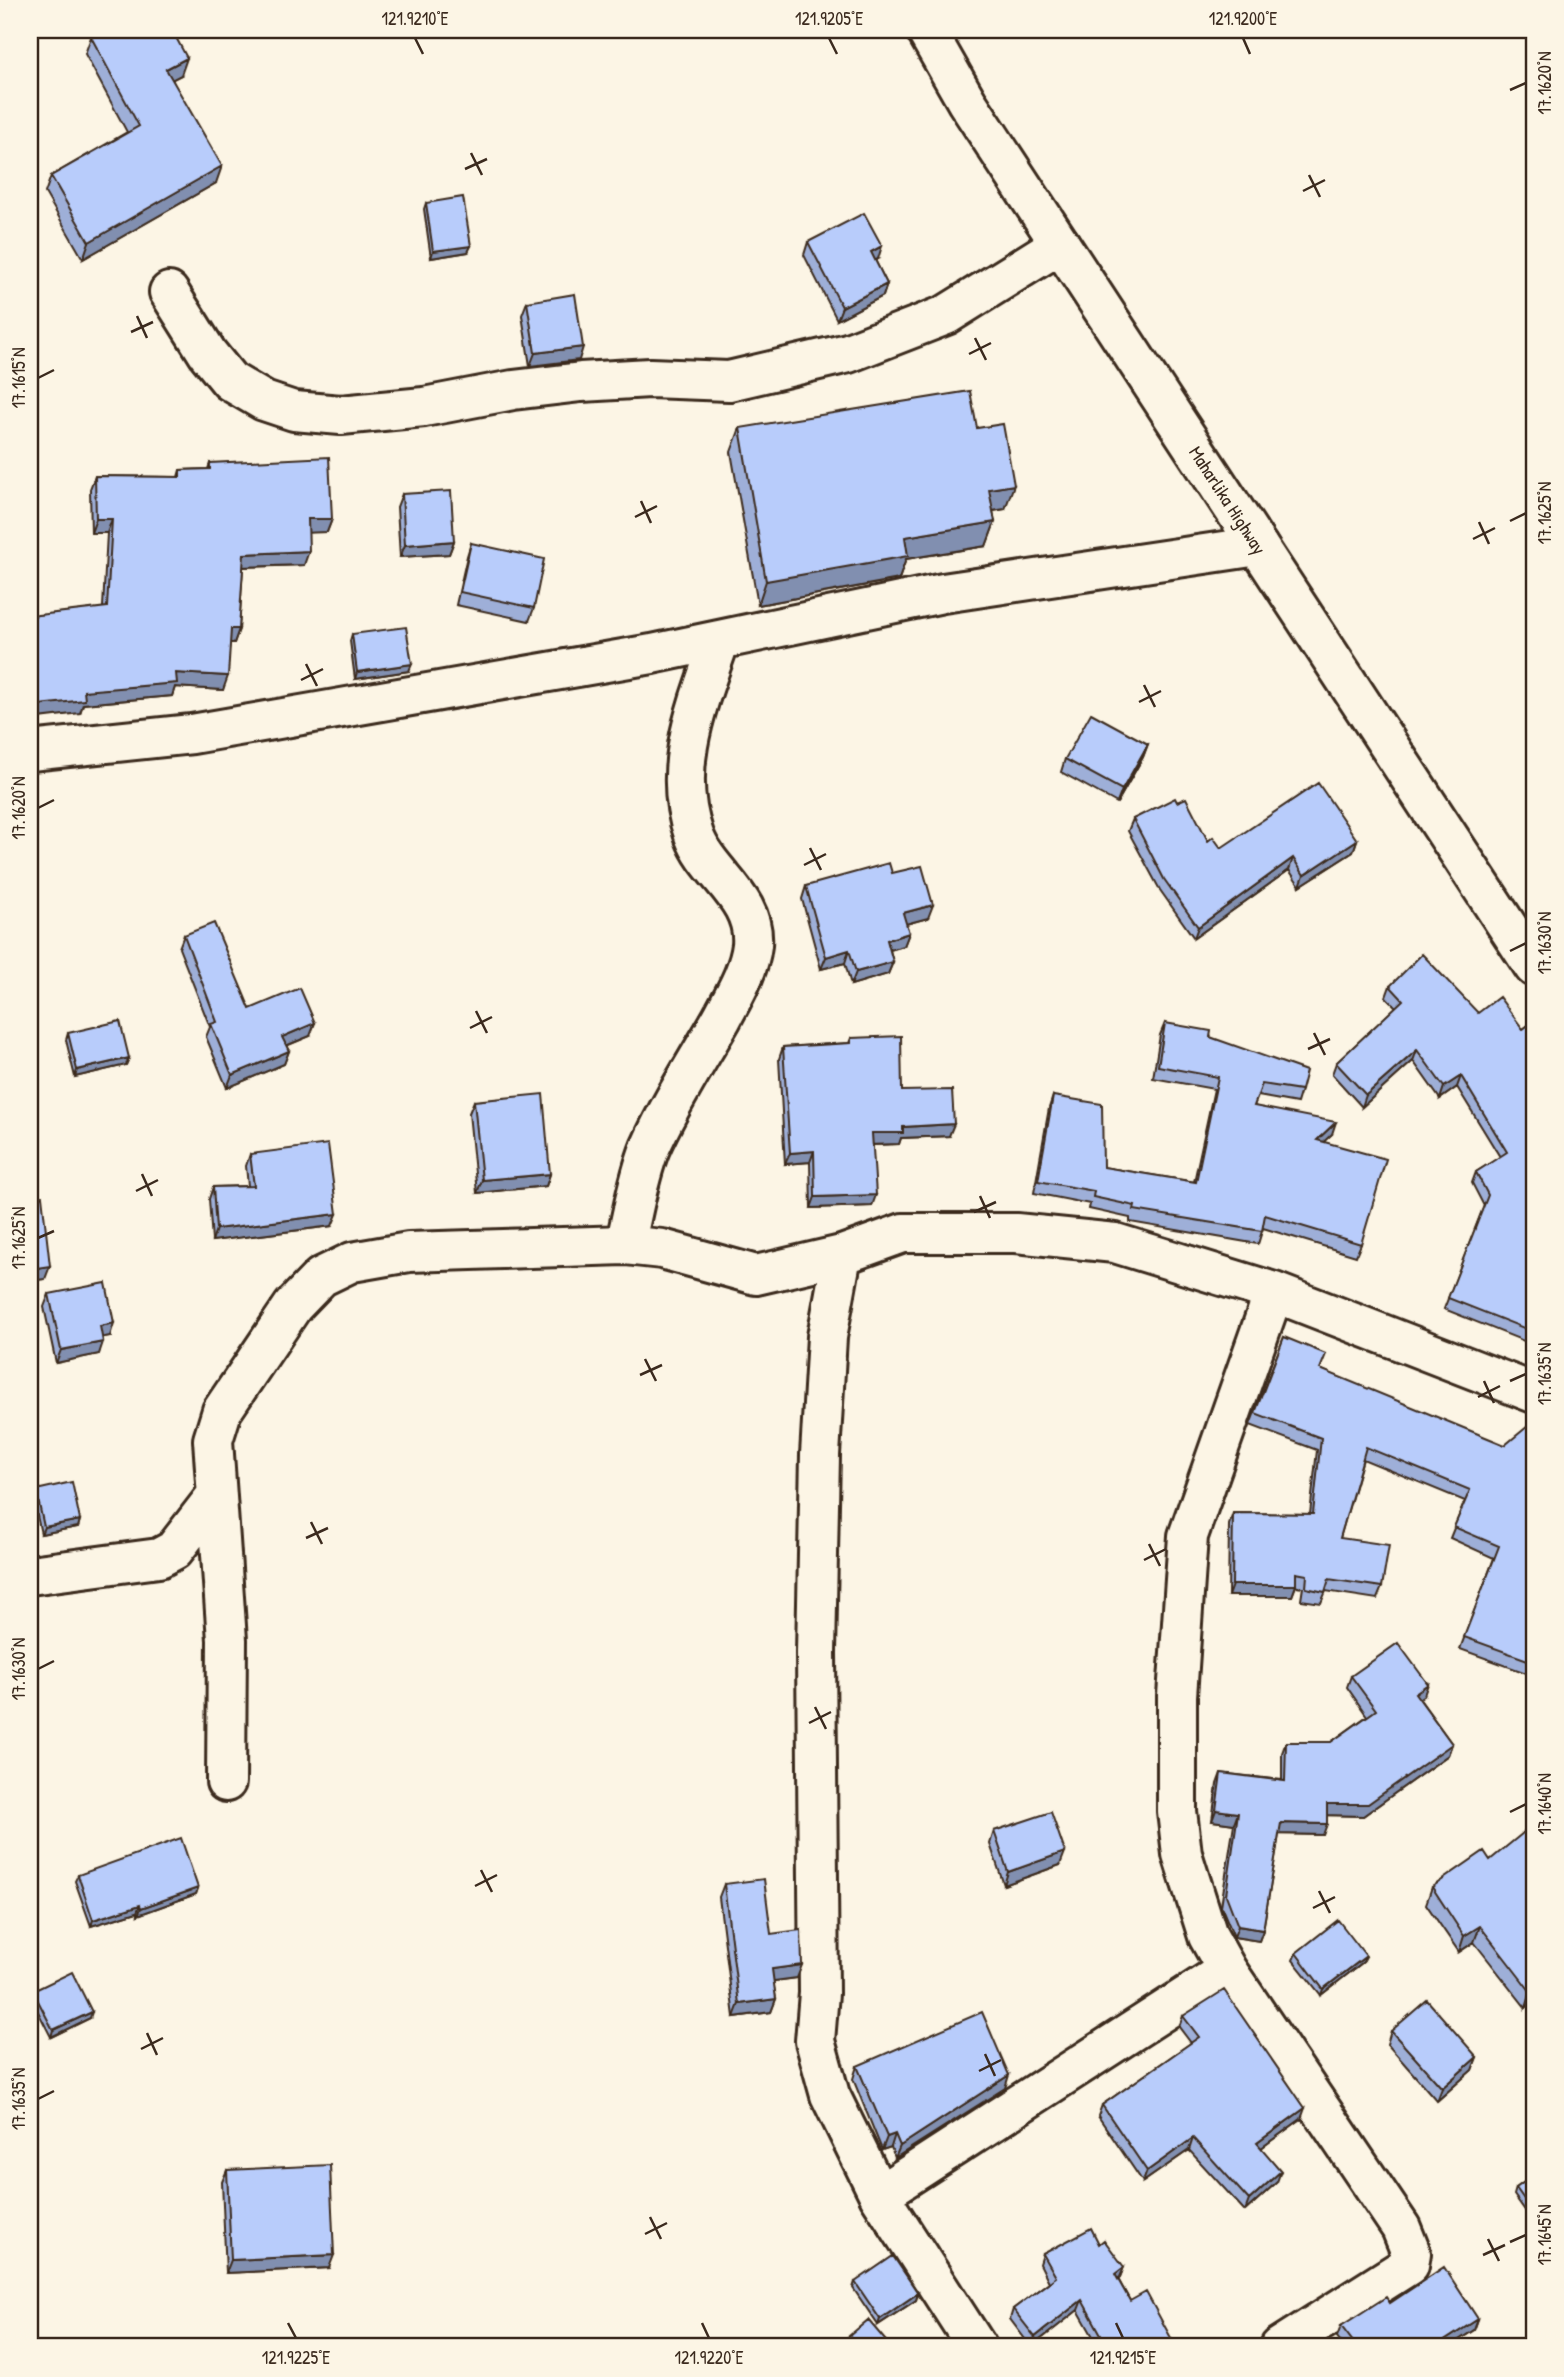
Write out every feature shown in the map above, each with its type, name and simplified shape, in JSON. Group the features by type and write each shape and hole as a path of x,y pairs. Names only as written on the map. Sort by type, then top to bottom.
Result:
{"main road":[{"name":"Maharlika Highway","path":"926,30 967,102 1534,967"},
{"path":"169,292 208,354 230,381 264,401 294,411 341,415 424,407 513,390 581,382 649,378 729,381 848,354 946,316 1060,244"},
{"path":"30,751 192,734 720,640 943,593 1258,546"},
{"path":"625,1245 650,1148 742,979 752,946 750,919 736,893 694,837 686,793 685,761 691,724 720,640"},
{"path":"226,1782 227,1640 215,1497 214,1440 222,1411 293,1306 321,1277 352,1262 410,1252 625,1245 662,1249 756,1275 842,1255 903,1233 1016,1233 1115,1243 1274,1292 1534,1393"},
{"path":"842,1255 827,1338 820,1455 816,1653 819,1993 815,2041 830,2095 879,2195 977,2347"},
{"path":"1274,1292 1188,1536 1175,1755 1182,1854 1208,1936 1227,1969 1401,2228 1411,2253 1409,2265 1280,2347"},
{"path":"30,1575 159,1558 174,1550 215,1497"},
{"path":"879,2195 1227,1969"}],"building":[{"path":"106,30 172,30 187,58 166,69 222,166 89,242 51,176 139,126 91,37"},
{"path":"463,197 471,246 433,251 426,203"},
{"path":"864,213 882,246 871,252 887,284 842,307 808,242"},
{"path":"575,294 583,347 535,353 527,302"},
{"path":"970,391 977,428 1003,424 1014,485 989,489 995,522 905,537 908,556 766,581 740,428"},
{"path":"329,457 332,519 308,519 309,551 244,554 239,629 231,629 228,676 176,673 177,683 84,691 85,700 30,706 30,616 107,607 112,519 96,519 95,476 180,477 180,470 210,469 210,463"},
{"path":"451,491 454,541 405,545 402,494"},
{"path":"471,543 544,559 534,608 460,592"},
{"path":"406,627 412,664 357,672 352,634"},
{"path":"1091,713 1148,744 1122,790 1065,759"},
{"path":"1318,783 1357,840 1304,875 1293,858 1198,927 1164,879 1133,819 1175,798 1177,802 1186,798 1208,841 1213,837 1221,848"},
{"path":"889,863 892,873 922,866 933,905 903,913 909,933 887,940 893,962 856,972 849,950 826,957 806,886"},
{"path":"214,923 250,1009 300,988 315,1023 282,1037 289,1051 232,1075 211,1024 217,1022 184,935"},
{"path":"1422,954 1478,1013 1499,997 1523,1029 1534,1021 1534,1332 1448,1298 1488,1195 1476,1172 1507,1152 1461,1076 1444,1087 1417,1050 1366,1095 1336,1063 1403,1000 1390,986"},
{"path":"120,1021 129,1058 77,1070 68,1033"},
{"path":"1165,1023 1211,1031 1210,1037 1306,1071 1301,1090 1262,1084 1254,1106 1336,1122 1317,1140 1386,1159 1361,1244 1265,1215 1262,1231 1134,1210 1135,1206 1093,1197 1094,1191 1038,1181 1053,1096 1102,1104 1103,1167 1196,1182 1218,1077 1158,1066"},
{"path":"901,1036 902,1091 952,1090 954,1124 903,1127 903,1133 872,1133 876,1195 815,1197 814,1151 790,1153 783,1047 851,1043 851,1038"},
{"path":"543,1094 550,1174 482,1180 474,1101"},
{"path":"328,1144 337,1214 216,1229 213,1187 254,1186 250,1154"},
{"path":"42,1196 50,1266 30,1269 30,1197"},
{"path":"106,1283 114,1323 100,1326 103,1342 61,1350 49,1294"},
{"path":"1284,1337 1326,1354 1320,1369 1505,1445 1534,1421 1533,1662 1464,1637 1499,1546 1454,1527 1470,1490 1366,1447 1340,1538 1389,1545 1382,1587 1329,1579 1325,1592 1306,1588 1307,1575 1296,1573 1296,1585 1232,1585 1233,1513 1313,1514 1321,1438 1255,1413"},
{"path":"72,1482 80,1520 44,1527 36,1490"},
{"path":"1398,1643 1428,1684 1415,1693 1452,1744 1368,1804 1327,1804 1327,1824 1281,1823 1263,1930 1238,1926 1226,1895 1238,1813 1216,1810 1221,1773 1285,1781 1286,1742 1331,1742 1376,1710 1351,1676"},
{"path":"1051,1812 1065,1852 1008,1872 994,1831"},
{"path":"1534,1824 1534,1990 1531,1992 1480,1926 1464,1936 1432,1887 1484,1851 1490,1860"},
{"path":"181,1838 198,1888 141,1908 140,1905 93,1920 78,1875"},
{"path":"764,1879 771,1934 801,1930 802,1965 772,1969 776,1999 739,2004 724,1884"},
{"path":"1338,1920 1366,1956 1323,1989 1296,1953"},
{"path":"72,1972 92,2012 53,2030 33,1991"},
{"path":"1224,1990 1305,2108 1257,2143 1281,2171 1249,2200 1193,2138 1147,2171 1102,2105 1199,2037 1183,2016"},
{"path":"1427,2000 1477,2057 1442,2088 1391,2031"},
{"path":"982,2012 1009,2075 900,2146 895,2134 887,2137 857,2066"},
{"path":"330,2165 334,2255 231,2260 227,2170"},
{"path":"1534,2175 1534,2213 1516,2188"},
{"path":"1091,2228 1099,2244 1104,2240 1124,2267 1115,2274 1130,2301 1146,2292 1176,2347 1108,2347 1082,2300 1035,2337 1013,2309 1056,2277 1043,2254"},
{"path":"893,2256 918,2293 880,2319 855,2282"},
{"path":"1444,2267 1478,2319 1435,2347 1357,2347 1341,2326 1386,2297 1390,2303"},
{"path":"868,2320 891,2347 836,2347"}]}
